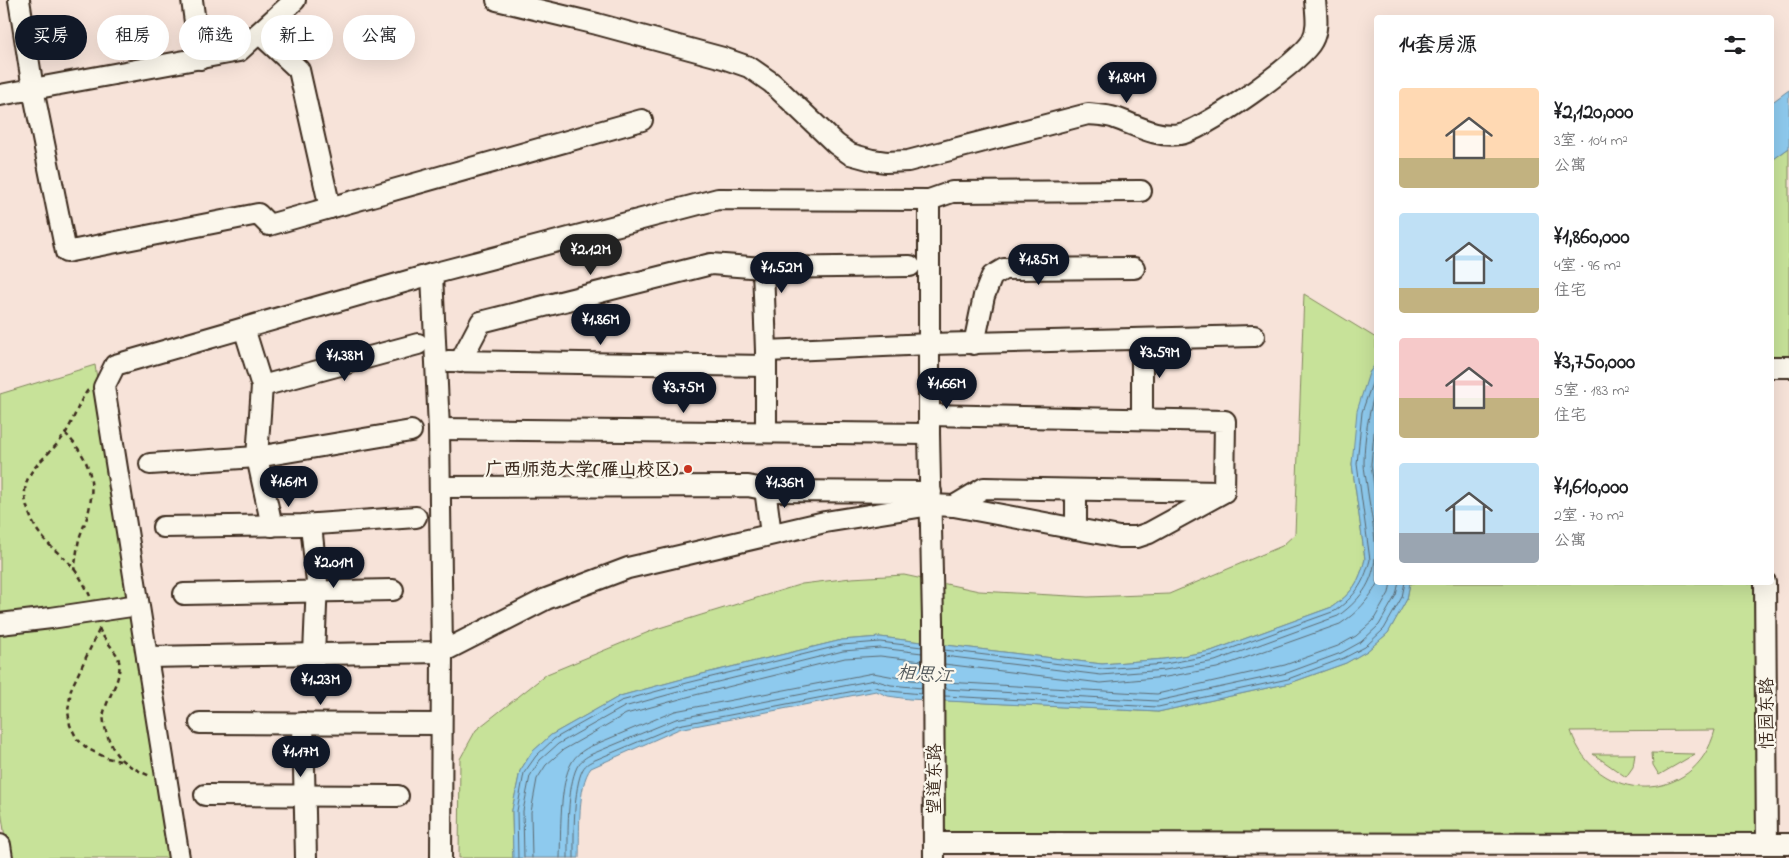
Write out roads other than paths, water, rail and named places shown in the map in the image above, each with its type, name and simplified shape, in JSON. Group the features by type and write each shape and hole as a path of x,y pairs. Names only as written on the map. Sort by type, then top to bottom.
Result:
{"street":[{"path":"18,0 33,89 66,252 258,214 269,225 642,120"},
{"path":"192,0 194,15"},
{"path":"251,40 295,0"},
{"path":"497,0 615,28 724,58 749,67 772,83 836,144 850,154 886,162 908,161 1088,114 1112,117 1149,132 1166,135 1182,134 1215,119 1304,52 1312,42 1316,32 1315,0"},
{"path":"258,33 300,70 330,208"},
{"path":"0,96 189,60"},
{"path":"179,858 104,387 115,365 432,274 718,199 929,200 952,192 1141,191"},
{"name":"望道东路","path":"929,200 929,425 934,850"},
{"path":"460,362 481,322 711,264 763,268 910,266"},
{"path":"763,268 766,432"},
{"path":"974,344 984,296 992,276 1004,269 1134,268"},
{"path":"432,274 440,487 442,652 441,858"},
{"path":"244,328 262,386 258,457 272,526"},
{"path":"436,361 766,358 930,344 1254,336"},
{"path":"1142,339 1142,419"},
{"path":"262,386 418,344"},
{"path":"1774,367 1789,367"},
{"path":"439,429 766,432 1142,419 1225,421 1224,492"},
{"path":"150,464 258,457 411,431"},
{"path":"440,487 748,486 773,491 931,499 954,506 1119,537 1142,535 1156,530 1224,492"},
{"path":"954,506 984,488 1224,492"},
{"path":"765,489 771,534"},
{"path":"1076,490 1076,529"},
{"path":"147,657 442,652 546,599 628,568 931,499"},
{"path":"163,527 311,525 416,517"},
{"path":"311,525 316,591 314,654"},
{"name":"恬园东路","path":"1766,585 1767,844"},
{"path":"184,594 393,590"},
{"path":"0,624 97,620 138,605"},
{"path":"200,723 441,724"},
{"path":"303,723 306,858"},
{"path":"205,795 398,796"},
{"path":"934,850 1618,851 1789,844"},
{"path":"0,845 2,858"}],"water":[{"path":"1789,90 1789,148 1774,159 1774,101"},
{"name":"相思江","path":"1374,366 1374,585 1410,585 1407,599 1388,633 1367,651 1346,663 1290,683 1158,712 909,699 888,696 876,691 679,729 591,768 583,786 581,798 579,858 513,858 512,810 520,771 532,752 551,735 620,696 842,640 880,637 1102,664 1164,659 1211,651 1332,607 1354,587 1365,559 1352,464 1357,411 1369,373"}],"place":[{"name":"广西师范大学(雁山校区)","path":"688,469"}]}
